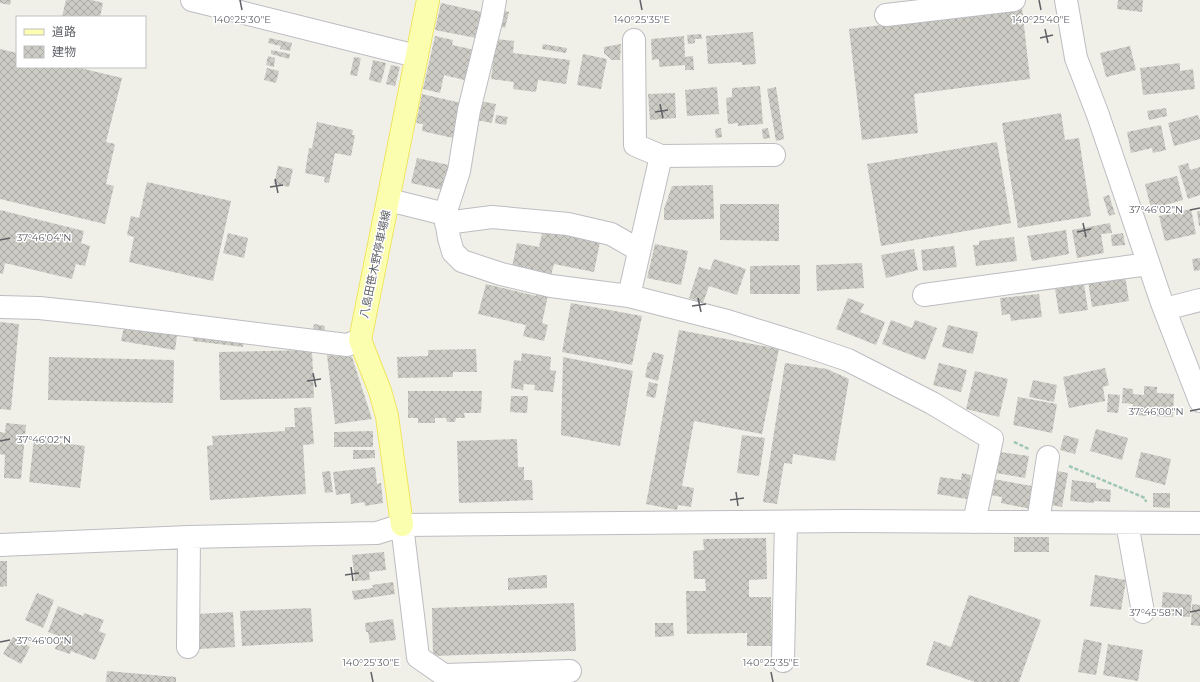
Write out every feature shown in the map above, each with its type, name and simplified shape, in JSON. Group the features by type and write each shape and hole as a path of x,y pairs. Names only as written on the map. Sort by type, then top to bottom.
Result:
{"main road":[{"name":"八島田笹木野停車場線","path":"360,340 428,0"},
{"path":"360,340 380,392 387,416 402,525"}],"street":[{"path":"192,0 416,56"},
{"path":"495,0 469,110 459,171 446,218 453,252 462,262 501,274 551,286 629,296 728,322 848,360 932,403 992,438 974,522"},
{"path":"886,15 1014,0"},
{"path":"1066,0 1076,58 1098,115 1148,264 1200,401"},
{"path":"634,40 635,145 661,156 774,155"},
{"path":"629,296 661,156"},
{"path":"389,200 446,218 492,217 568,224 611,234 639,250"},
{"path":"924,295 1148,264"},
{"path":"1165,309 1200,300"},
{"path":"0,308 39,308 97,314 347,345 360,340"},
{"path":"1038,522 1048,457"},
{"path":"783,661 786,522"},
{"path":"0,545 189,537 377,533 402,525 786,522 1200,523"},
{"path":"1137,523 1143,612"},
{"path":"402,525 418,658 444,675 570,671"},
{"path":"188,647 189,537"}],"path":[{"path":"992,438 1005,438 1145,498 1137,523"}],"building":[{"path":"0,0 11,0 10,5 0,3"},
{"path":"66,0 92,0 103,3 100,16 62,16"},
{"path":"1118,0 1143,0 1142,12 1117,9"},
{"path":"441,3 482,12 476,38 435,30"},
{"path":"1022,8 1030,79 914,94 918,133 862,140 849,29"},
{"path":"500,10 509,12 505,28 497,26"},
{"path":"753,32 756,64 742,65 742,62 708,64 706,36"},
{"path":"701,34 702,39 695,39 695,43 688,44 687,35"},
{"path":"435,36 453,40 452,45 475,50 468,81 444,75 440,93 423,89"},
{"path":"684,36 685,57 693,56 694,70 685,70 685,65 659,67 659,59 652,60 651,39"},
{"path":"269,38 292,43 290,51 280,49 281,46 268,43"},
{"path":"496,39 514,41 513,53 570,60 566,84 538,80 536,92 513,89 514,82 491,79"},
{"path":"543,44 567,48 566,53 542,49"},
{"path":"621,44 620,60 612,60 604,53 604,47"},
{"path":"1130,46 1136,70 1106,77 1100,53"},
{"path":"0,49 16,53 16,68 80,68 122,78 106,142 115,144 106,184 114,186 105,224 0,199"},
{"path":"271,50 290,54 289,59 271,54"},
{"path":"583,54 607,59 601,89 577,85"},
{"path":"268,56 275,58 274,67 266,65"},
{"path":"354,57 361,58 357,76 350,75"},
{"path":"373,60 386,63 381,83 369,80"},
{"path":"1180,63 1180,71 1193,69 1195,89 1143,95 1140,68"},
{"path":"391,65 400,67 395,86 386,84"},
{"path":"267,68 279,71 276,83 264,80"},
{"path":"760,86 763,124 738,126 738,123 728,124 726,98 732,97 732,88"},
{"path":"717,87 719,114 687,116 685,90"},
{"path":"776,87 784,139 776,141 767,89"},
{"path":"675,93 676,118 650,120 648,94"},
{"path":"422,94 461,103 453,138 422,131 423,124 416,123"},
{"path":"480,101 496,104 492,123 476,120"},
{"path":"1166,108 1167,116 1149,120 1147,111"},
{"path":"1061,113 1065,140 1079,138 1091,216 1018,228 1002,123"},
{"path":"496,115 508,117 506,125 495,123"},
{"path":"1198,115 1200,121 1200,139 1174,146 1168,123"},
{"path":"317,122 353,130 352,135 355,135 351,156 335,153 329,183 324,182 325,177 305,173 309,148 312,148"},
{"path":"1161,125 1166,150 1153,153 1152,148 1131,153 1127,132"},
{"path":"721,128 722,137 716,138 715,129"},
{"path":"768,128 770,138 763,139 762,129"},
{"path":"997,142 1011,223 881,246 867,164"},
{"path":"417,158 449,165 443,190 411,183"},
{"path":"1188,163 1190,170 1200,167 1200,195 1188,199 1178,166"},
{"path":"278,166 293,169 289,187 274,184"},
{"path":"1177,176 1183,200 1151,209 1145,184"},
{"path":"147,182 231,201 213,281 129,262 134,237 127,235 131,216 139,218"},
{"path":"713,185 714,219 664,220 664,209 672,186"},
{"path":"1109,195 1115,214 1109,216 1103,197"},
{"path":"720,204 779,204 779,241 720,240"},
{"path":"1191,209 1196,234 1165,241 1159,216"},
{"path":"0,210 84,231 81,243 90,246 85,266 76,264 72,279 5,263 3,274 0,273"},
{"path":"1197,211 1200,211 1200,226 1199,226"},
{"path":"1110,223 1112,233 1101,234 1104,253 1077,258 1072,230"},
{"path":"543,229 600,242 594,272 554,264 551,275 512,267 517,243 539,247"},
{"path":"1066,230 1069,254 1032,261 1027,236"},
{"path":"228,233 248,238 244,258 223,253"},
{"path":"1123,233 1125,245 1112,246 1111,235"},
{"path":"1014,237 1017,261 976,266 973,245 979,245 979,241"},
{"path":"655,244 688,251 681,285 647,278"},
{"path":"954,246 957,267 923,271 921,250"},
{"path":"914,249 918,270 886,278 881,255"},
{"path":"1200,258 1200,270 1194,271 1192,259"},
{"path":"714,259 746,269 737,295 709,286 703,303 689,298 699,267 710,270"},
{"path":"862,263 864,288 817,291 816,265"},
{"path":"800,265 800,294 750,294 750,266"},
{"path":"1125,275 1129,301 1092,307 1088,281"},
{"path":"486,284 536,296 537,293 548,295 542,323 548,325 544,341 523,336 526,325 478,314"},
{"path":"1084,284 1088,310 1059,314 1055,289"},
{"path":"1039,294 1042,317 1011,321 1010,314 1002,315 1000,298"},
{"path":"848,298 864,304 860,312 885,322 876,345 836,329"},
{"path":"571,303 642,316 632,365 562,352"},
{"path":"891,320 912,328 915,320 937,328 925,360 882,344"},
{"path":"0,322 19,324 11,410 0,409"},
{"path":"314,324 325,326 324,336 312,334"},
{"path":"948,325 978,332 973,354 942,347"},
{"path":"124,327 177,335 175,350 121,341"},
{"path":"679,330 779,349 762,434 694,421 682,486 694,488 691,507 678,505 677,510 646,504"},
{"path":"193,334 244,340 243,347 193,341"},
{"path":"476,349 477,372 453,372 453,377 398,378 397,357 428,356 428,350"},
{"path":"312,350 314,398 220,400 219,352"},
{"path":"653,352 664,355 658,381 645,377 648,362 650,362"},
{"path":"522,353 551,357 550,370 556,371 553,392 534,390 535,385 524,384 523,390 511,388 514,360 521,361"},
{"path":"327,355 352,357 372,419 335,424"},
{"path":"49,357 174,360 173,403 48,400"},
{"path":"563,357 633,371 620,446 561,435"},
{"path":"785,363 827,369 849,379 835,461 793,454 792,464 784,463 777,504 763,502"},
{"path":"939,363 967,370 961,392 933,385"},
{"path":"1105,368 1109,385 1103,387 1105,401 1069,408 1063,377"},
{"path":"975,371 1008,379 999,417 966,409"},
{"path":"1033,380 1057,385 1054,402 1029,397"},
{"path":"649,382 658,384 655,398 646,396"},
{"path":"1144,386 1157,387 1157,393 1174,394 1173,417 1132,415 1133,404 1122,403 1123,388 1133,389 1133,394 1144,395"},
{"path":"408,391 482,391 481,413 464,413 465,418 456,418 455,422 447,422 446,418 435,418 435,423 418,423 418,418 408,418"},
{"path":"1108,394 1120,395 1118,413 1107,412"},
{"path":"511,396 528,396 527,413 510,412"},
{"path":"1018,397 1057,404 1052,433 1013,425"},
{"path":"311,407 314,444 303,445 306,494 210,500 207,446 213,445 212,436 285,431 285,427 295,427 294,408"},
{"path":"6,423 26,425 21,479 4,478 5,455 0,454 0,432 5,433"},
{"path":"1096,429 1128,438 1122,460 1090,451"},
{"path":"373,431 373,447 334,447 334,432"},
{"path":"742,435 765,438 759,476 737,473"},
{"path":"1064,435 1079,439 1075,454 1060,450"},
{"path":"34,439 85,446 80,488 29,482"},
{"path":"517,439 518,467 524,467 524,480 532,480 533,500 459,503 457,441"},
{"path":"353,450 375,450 375,458 353,459"},
{"path":"1000,452 1029,456 1025,478 996,473"},
{"path":"1141,452 1171,459 1165,485 1135,477"},
{"path":"375,467 377,484 381,483 383,503 365,506 364,502 351,504 350,493 336,495 333,472"},
{"path":"1052,470 1068,473 1062,507 1046,504"},
{"path":"330,471 333,492 325,493 322,472"},
{"path":"962,473 971,475 967,499 937,494 940,477 961,480"},
{"path":"993,479 1032,486 1030,497 1033,498 1031,509 1001,503 1002,497 990,495"},
{"path":"1072,480 1096,483 1096,488 1111,490 1110,502 1094,501 1094,503 1070,501"},
{"path":"1153,493 1170,493 1170,508 1153,507"},
{"path":"1014,537 1049,537 1049,552 1014,552"},
{"path":"766,538 767,579 749,580 749,597 771,597 772,646 747,646 747,633 687,634 686,591 706,591 705,579 694,579 693,551 704,550 703,539"},
{"path":"384,552 386,570 369,572 370,580 355,581 352,555"},
{"path":"0,561 7,561 7,586 0,587"},
{"path":"547,575 547,588 508,590 508,578"},
{"path":"1095,575 1126,580 1121,610 1090,606"},
{"path":"393,582 395,594 354,600 352,591 373,588 372,585"},
{"path":"1163,592 1192,595 1190,617 1161,615"},
{"path":"37,593 54,600 43,628 25,620"},
{"path":"969,595 1041,620 1019,682 975,682 926,665 934,641 951,647"},
{"path":"574,603 576,651 433,656 432,608"},
{"path":"1192,604 1200,605 1200,626 1191,625"},
{"path":"58,606 83,616 84,613 104,620 99,631 106,634 95,660 71,651 70,654 55,649 59,636 48,632"},
{"path":"311,608 313,642 242,646 240,611"},
{"path":"233,612 235,647 199,649 197,614"},
{"path":"393,619 396,640 370,643 368,632 366,632 365,623"},
{"path":"655,623 673,623 674,636 655,637"},
{"path":"13,637 30,647 21,664 3,654"},
{"path":"1084,639 1102,643 1096,675 1078,672"},
{"path":"1108,644 1143,650 1138,681 1103,675"},
{"path":"107,671 176,677 176,682 106,682"}]}
